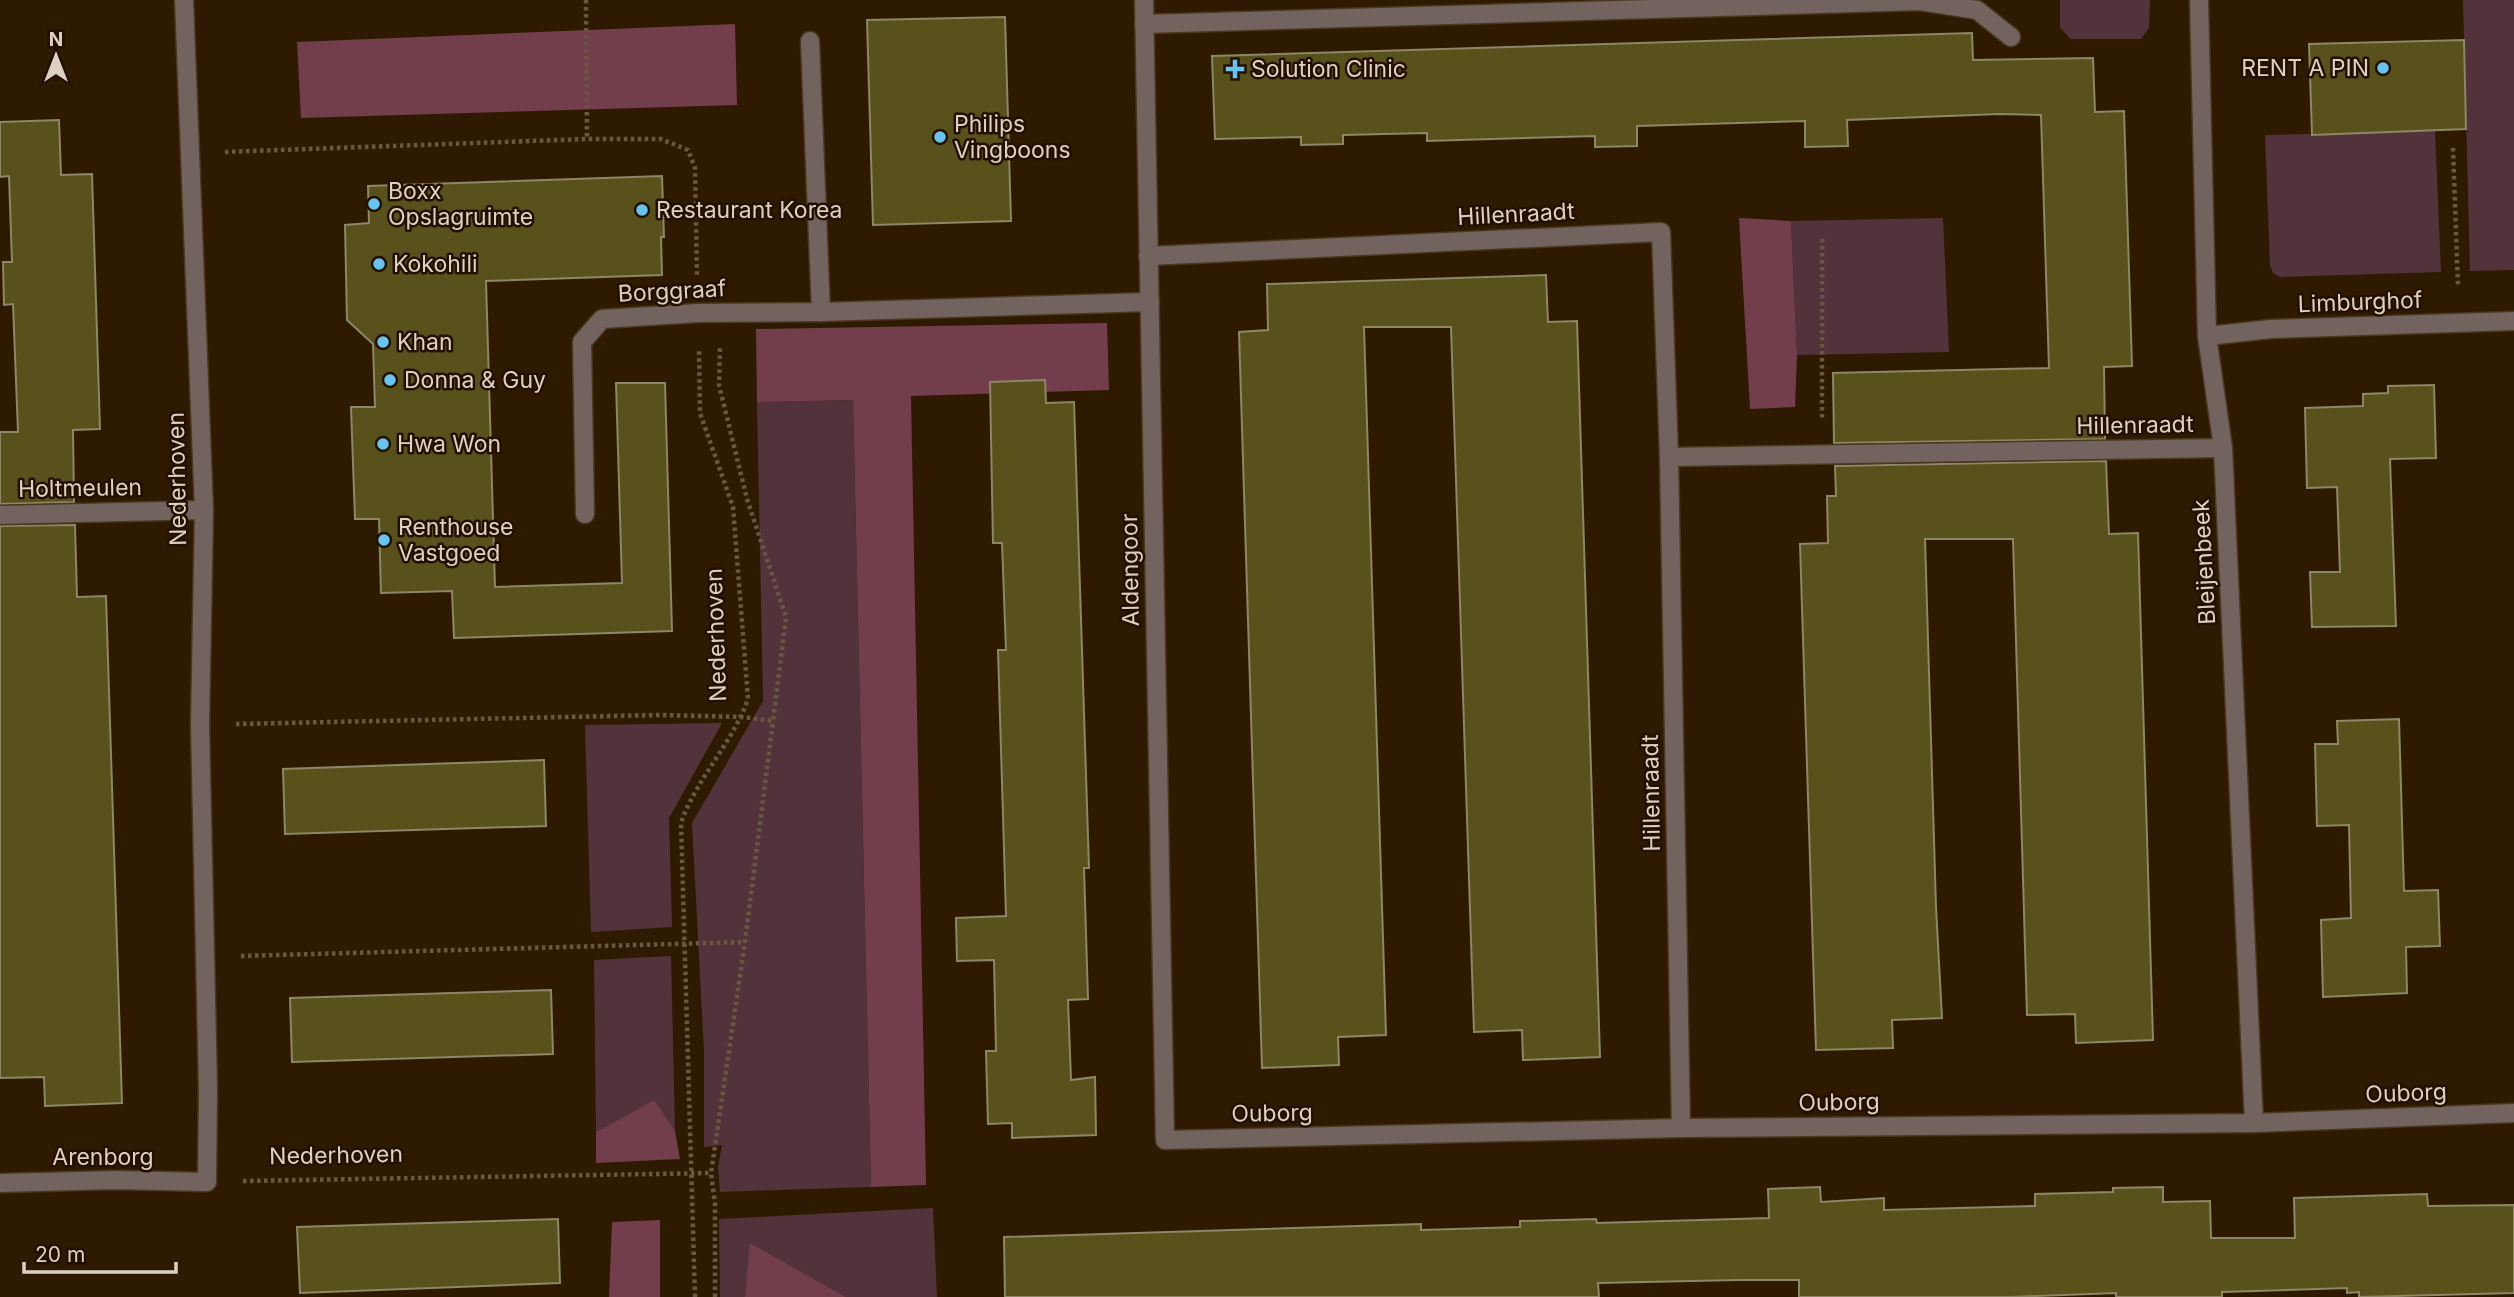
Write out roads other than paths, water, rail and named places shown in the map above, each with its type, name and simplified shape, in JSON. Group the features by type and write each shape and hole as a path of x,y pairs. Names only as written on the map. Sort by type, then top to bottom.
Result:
{"street":[{"name":"Nederhoven","path":"184,0 204,510 200,725 206,957 207,1182"},
{"name":"Aldengoor","path":"1144,0 1165,1140"},
{"name":"Bleijenbeek","path":"2199,0 2207,336 2223,448 2254,1122"},
{"path":"1144,24 1920,1 1977,10 2011,37"},
{"path":"810,41 821,312"},
{"name":"Hillenraadt","path":"1149,256 1661,232 1670,457 1681,1128"},
{"name":"Borggraaf","path":"585,514 582,342 602,319 698,313 1150,302"},
{"name":"Limburghof","path":"2207,336 2271,329 2514,321"},
{"name":"Hillenraadt","path":"1670,457 2223,448"},
{"name":"Holtmeulen","path":"0,515 204,510"},
{"name":"Ouborg","path":"1165,1140 1681,1128 2254,1122 2514,1113"},
{"name":"Arenborg","path":"0,1183 117,1180 207,1182"}],"place":[{"name":"RENT A PIN","path":"2383,68"},
{"name":"Solution Clinic","path":"1235,69"},
{"name":"Philips Vingboons","path":"940,137"},
{"name":"Boxx Opslagruimte","path":"374,204"},
{"name":"Restaurant Korea","path":"642,210"},
{"name":"Kokohili","path":"379,264"},
{"name":"Khan","path":"383,342"},
{"name":"Donna & Guy","path":"390,380"},
{"name":"Hwa Won","path":"383,444"},
{"name":"Renthouse Vastgoed","path":"384,540"}]}
